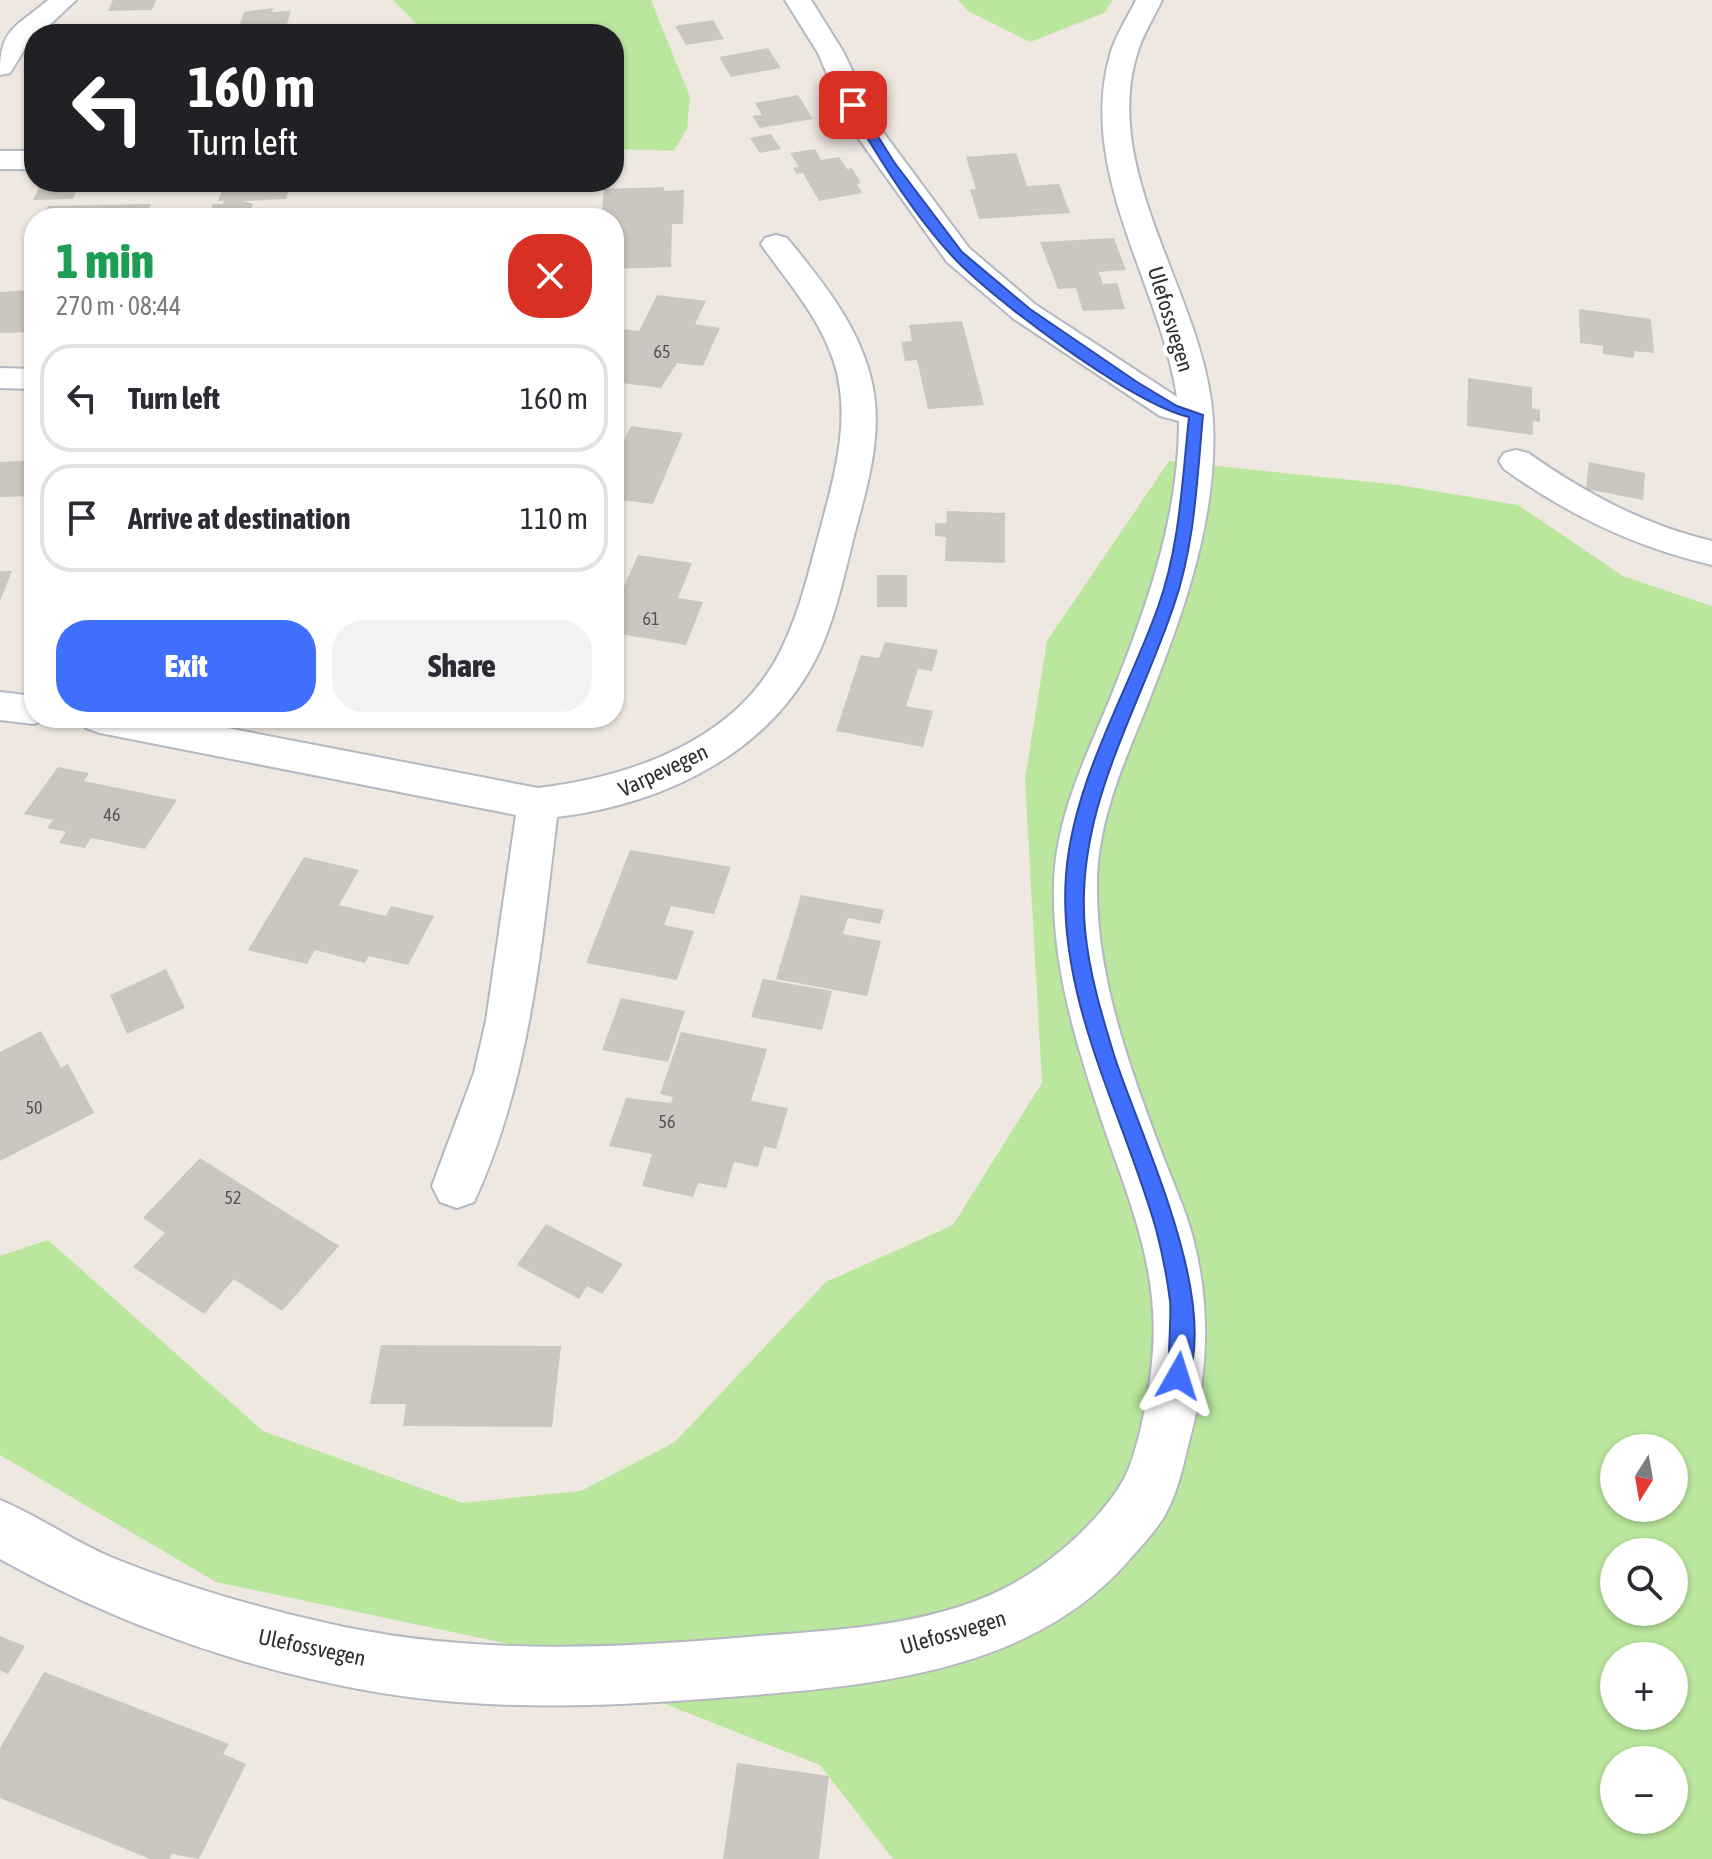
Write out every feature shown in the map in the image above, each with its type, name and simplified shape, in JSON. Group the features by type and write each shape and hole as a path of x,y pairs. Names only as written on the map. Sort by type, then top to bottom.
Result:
{"street":[{"path":"35,24 63,0"},
{"path":"798,0 831,53 863,125 958,255 1025,312 1133,385 1172,409 1196,415"},
{"name":"Ulefossvegen","path":"0,1528 92,1578 239,1631 345,1657 489,1675 726,1668 858,1658 955,1636 1023,1612 1076,1578 1110,1544 1147,1492 1169,1421 1183,1354 1181,1301 1167,1230 1106,1059 1085,988 1076,929 1075,874 1084,822 1101,768 1166,608 1182,556 1196,415 1187,362 1126,187 1115,131 1115,84 1122,52 1149,0"},
{"path":"0,67 24,34"},
{"path":"0,160 24,160"},
{"name":"Varpevegen","path":"159,728 538,804 610,794 695,760 741,727 777,691 812,624 844,506 855,445 857,387 830,314 776,244"},
{"path":"0,378 24,379"},
{"path":"1516,461 1567,498 1617,522 1671,544 1712,553"},
{"path":"0,706 24,709"},
{"path":"457,1186 497,1073 509,1021 538,804"}],"green space":[{"path":"393,0 651,0 690,97 687,128 674,151 624,149 624,24 416,24"},
{"path":"958,0 1113,0 1104,13 1030,42 968,11"},
{"path":"1169,461 1399,485 1518,505 1623,576 1712,606 1712,1859 893,1859 820,1765 518,1646 216,1582 0,1455 0,1256 48,1240 263,1431 462,1503 581,1491 675,1442 826,1282 953,1225 1042,1083 1025,779 1047,641"}],"building":[{"path":"113,0 156,0 152,10 108,11"},
{"path":"273,8 272,12 291,11 287,24 240,24 244,12"},
{"path":"713,20 724,39 686,45 675,26"},
{"path":"768,48 781,68 731,77 719,57"},
{"path":"798,95 813,119 760,128 752,116 762,115 755,103"},
{"path":"771,134 781,149 760,153 750,138"},
{"path":"815,149 821,160 839,157 847,169 852,168 861,183 857,184 862,193 819,201 803,173 797,174 793,168 799,167 790,153"},
{"path":"1016,153 1027,186 1059,184 1070,213 979,219 970,190 976,189 966,157"},
{"path":"664,187 664,191 684,190 683,224 672,224 671,267 624,269 624,208 602,208 604,192 624,192 624,188"},
{"path":"37,192 76,192 73,199 33,200"},
{"path":"221,192 288,192 286,199 243,201 253,204 252,208 212,208 213,204 223,204 224,201 218,201"},
{"path":"151,204 149,208 48,206"},
{"path":"1114,238 1126,270 1099,272 1103,284 1117,283 1125,309 1083,311 1076,288 1058,289 1040,242"},
{"path":"24,290 24,332 0,333 0,292"},
{"path":"657,295 706,301 695,324 720,328 703,366 677,363 661,388 624,383 624,330 639,331"},
{"path":"1579,309 1651,319 1654,353 1634,351 1634,358 1603,354 1603,346 1580,343"},
{"path":"962,321 984,405 928,409 917,360 905,361 901,342 912,341 909,325"},
{"path":"1468,378 1532,387 1532,408 1540,410 1540,422 1533,421 1533,435 1467,426"},
{"path":"631,426 683,433 653,504 624,500 624,441"},
{"path":"24,461 24,496 0,497 0,462"},
{"path":"1589,462 1645,473 1643,500 1586,489"},
{"path":"947,511 1005,513 1005,563 945,561 946,537 935,536 935,523 946,523"},
{"path":"638,555 692,563 678,598 703,602 686,645 624,635 624,586"},
{"path":"0,571 12,571 0,601"},
{"path":"877,575 907,575 907,607 877,607"},
{"path":"885,642 938,650 932,671 918,669 906,706 933,711 923,747 836,731 861,655 879,658"},
{"path":"58,767 89,773 84,781 177,800 145,849 91,838 85,848 59,843 66,832 47,828 53,820 24,814"},
{"path":"630,850 731,867 714,914 671,906 664,925 694,931 677,980 586,963"},
{"path":"304,857 359,870 339,905 386,916 391,906 434,916 408,965 369,956 365,963 315,950 307,964 248,950"},
{"path":"801,895 884,910 880,924 848,918 843,934 881,941 867,996 776,979"},
{"path":"166,969 185,1008 127,1034 110,995"},
{"path":"763,979 832,991 822,1030 751,1017"},
{"path":"621,998 685,1011 668,1062 602,1050"},
{"path":"41,1031 61,1068 68,1064 94,1113 0,1161 0,1052"},
{"path":"681,1032 767,1049 751,1101 788,1108 776,1149 764,1146 758,1167 734,1162 726,1188 698,1183 693,1197 642,1186 652,1154 609,1146 626,1098 671,1103 673,1097 660,1094"},
{"path":"200,1158 339,1246 282,1311 234,1279 204,1314 133,1267 165,1233 143,1218"},
{"path":"546,1224 623,1264 602,1294 587,1286 579,1299 517,1265"},
{"path":"381,1345 561,1346 552,1427 403,1426 406,1404 370,1404"},
{"path":"0,1636 25,1646 8,1674 0,1670"},
{"path":"44,1672 229,1744 223,1754 246,1764 199,1859 172,1854 170,1859 150,1859 0,1798 0,1748"},
{"path":"737,1763 829,1776 819,1859 723,1859"}],"route":[{"path":"853,105 889,163 958,255 1025,312 1155,400 1172,409 1196,415 1182,556 1166,608 1101,768 1084,822 1075,874 1076,929 1085,988 1106,1059 1167,1230 1181,1301 1183,1354 1178,1376"}]}
